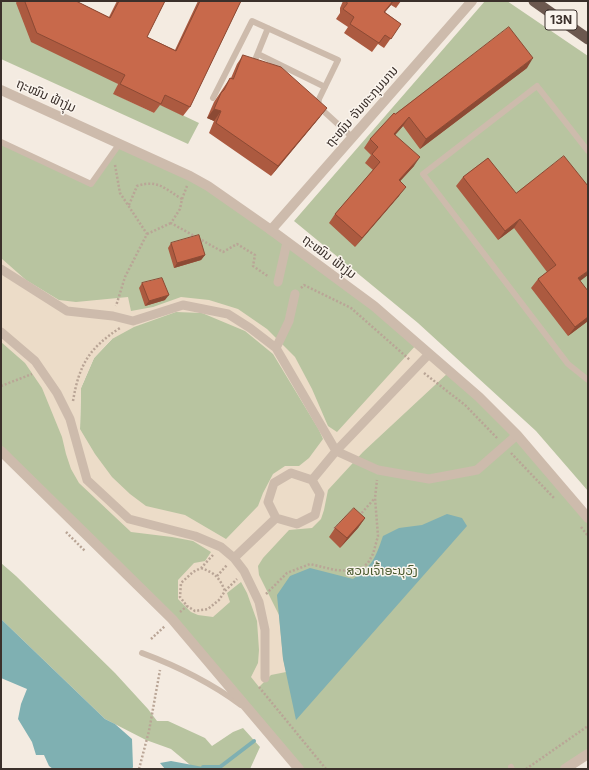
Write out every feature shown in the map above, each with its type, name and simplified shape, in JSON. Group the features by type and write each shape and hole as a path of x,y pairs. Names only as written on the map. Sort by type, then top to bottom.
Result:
{"highway":[{"name":"13N","path":"534,1 588,39"}],"street":[{"name":"ຖະໜົນ ຈັນທະກຸມມານ","path":"271,230 472,1"},
{"name":"ຖະໝົນ ຟ້າງຸ່ມ","path":"1,90 120,143 202,183 271,230 374,306 478,397 517,435 588,518"},
{"path":"278,282 287,242"},
{"path":"1,269 67,311 113,316 133,321 184,305 228,314 250,328 276,348 336,451 378,470 429,479 477,470 517,435"},
{"path":"276,348 289,321 295,294"},
{"path":"1,332 35,361 57,393 70,419 87,480 129,519 195,536 220,547 234,558 247,577 259,602 264,630 265,678"},
{"path":"312,480 336,451 429,354"},
{"path":"1,451 172,619 299,769"},
{"path":"291,473 312,480 320,494 314,515 297,524 276,518 268,502 274,482 291,473"},
{"path":"234,558 276,518"},
{"path":"564,769 588,754"}],"lane":[{"path":"213,98 252,21 338,60 319,99 318,106 352,137"},
{"path":"253,66 268,28"},
{"path":"258,54 325,87"},
{"path":"588,151 537,86 423,174 568,364 588,380"},
{"path":"1,142 91,184 120,143"},
{"path":"142,653 162,660 218,689 254,715"}],"path":[{"path":"112,153 120,192 148,234"},
{"path":"113,316 125,277 148,234 171,223 180,209 182,199 158,184 148,183 137,186 129,205"},
{"path":"171,223 223,252 237,244 255,255 253,266 278,282"},
{"path":"295,294 304,285 351,308 416,366 465,405 559,503"},
{"path":"70,419 76,384 83,363 103,339 133,321"},
{"path":"1,386 32,374"},
{"path":"259,602 287,573 310,564 335,570 356,571 368,563 373,554 378,536 375,498 378,470"},
{"path":"354,521 375,498"},
{"path":"334,529 347,515 350,518"},
{"path":"579,525 588,536"},
{"path":"61,528 89,555"},
{"path":"212,557 202,568 193,572 181,583 180,597 187,606 195,611 208,609 219,600 225,591 236,581"},
{"path":"217,576 225,567"},
{"path":"202,568 211,571 217,576 225,591"},
{"path":"151,639 166,625 171,630"},
{"path":"139,769 149,731 162,660"},
{"path":"265,678 259,687 326,769"},
{"path":"526,769 588,726"}],"green space":[{"path":"1,1 17,1 118,84 114,94 154,113 159,104 199,123 188,144 1,59"},
{"path":"485,1 507,1 588,56 588,491 536,431 418,323 294,221"},
{"name":"ສວນເຈົ້າອະນຸວົງ","path":"1,142 91,184 120,143 190,176 374,306 479,397 588,518 588,754 565,769 299,769 172,619 1,451 1,332 80,429 81,388 94,358 112,339 1,269"},
{"path":"1,563 115,673 157,721 168,721 205,738 212,746 233,732 243,728 260,747 250,769 195,769 171,749 146,740 105,719 1,619"}],"shaded area":[{"path":"1,258 26,280 59,300 76,302 128,297 131,311 153,307 181,297 209,300 238,309 267,329 295,357 312,389 328,426 337,432 417,344 449,372 363,452 328,490 321,519 312,528 289,530 263,558 258,566 259,575 279,615 283,658 286,672 271,675 259,687 251,677 258,663 259,650 257,621 247,593 241,582 227,593 230,602 213,617 198,615 191,612 178,599 178,580 194,563 205,561 211,552 193,541 131,532 79,483 71,469 62,437 42,388 25,363 1,342","holes":["176,312 202,313 245,331 273,354 323,439 309,458 299,466 285,466 273,474 258,506 226,539 185,515 146,506 130,494 112,477 95,454 80,429 81,388 94,358 112,339 134,327"]}],"water":[{"path":"447,514 462,518 467,526 296,720 283,659 277,595 290,576 310,568 353,579 365,570 372,561 383,536 399,528 422,525"},
{"path":"1,619 105,719 115,724 132,739 132,769 53,769 49,766 44,755 36,755 32,742 18,719 21,704 27,689 1,678"},
{"path":"171,761 203,767 201,769 165,769 160,763"}],"building":[{"path":"25,1 76,1 110,18 119,1 165,1 147,37 176,51 200,1 241,1 190,107 165,95 161,104 120,84 125,75 37,33"},
{"path":"347,1 393,1 384,12 401,24 391,39 385,35 379,43 350,24 354,17 343,9 347,4"},
{"path":"509,27 533,58 426,139 409,117 394,134 420,157 399,180 406,187 362,238 335,214 380,162 372,154 378,147 370,139 394,113 395,114"},
{"path":"243,55 281,67 327,108 278,166 216,123 221,111 214,109 230,78 233,79"},
{"path":"564,156 588,186 588,271 578,278 588,291 588,317 575,327 538,279 556,265 520,219 505,231 463,177 488,158 516,193"},
{"path":"199,235 205,255 177,263 171,243"},
{"path":"162,278 169,295 149,301 142,283"},
{"path":"354,508 365,518 347,538 335,528"}],"waterway":[{"path":"203,767 220,767 254,741"}]}
